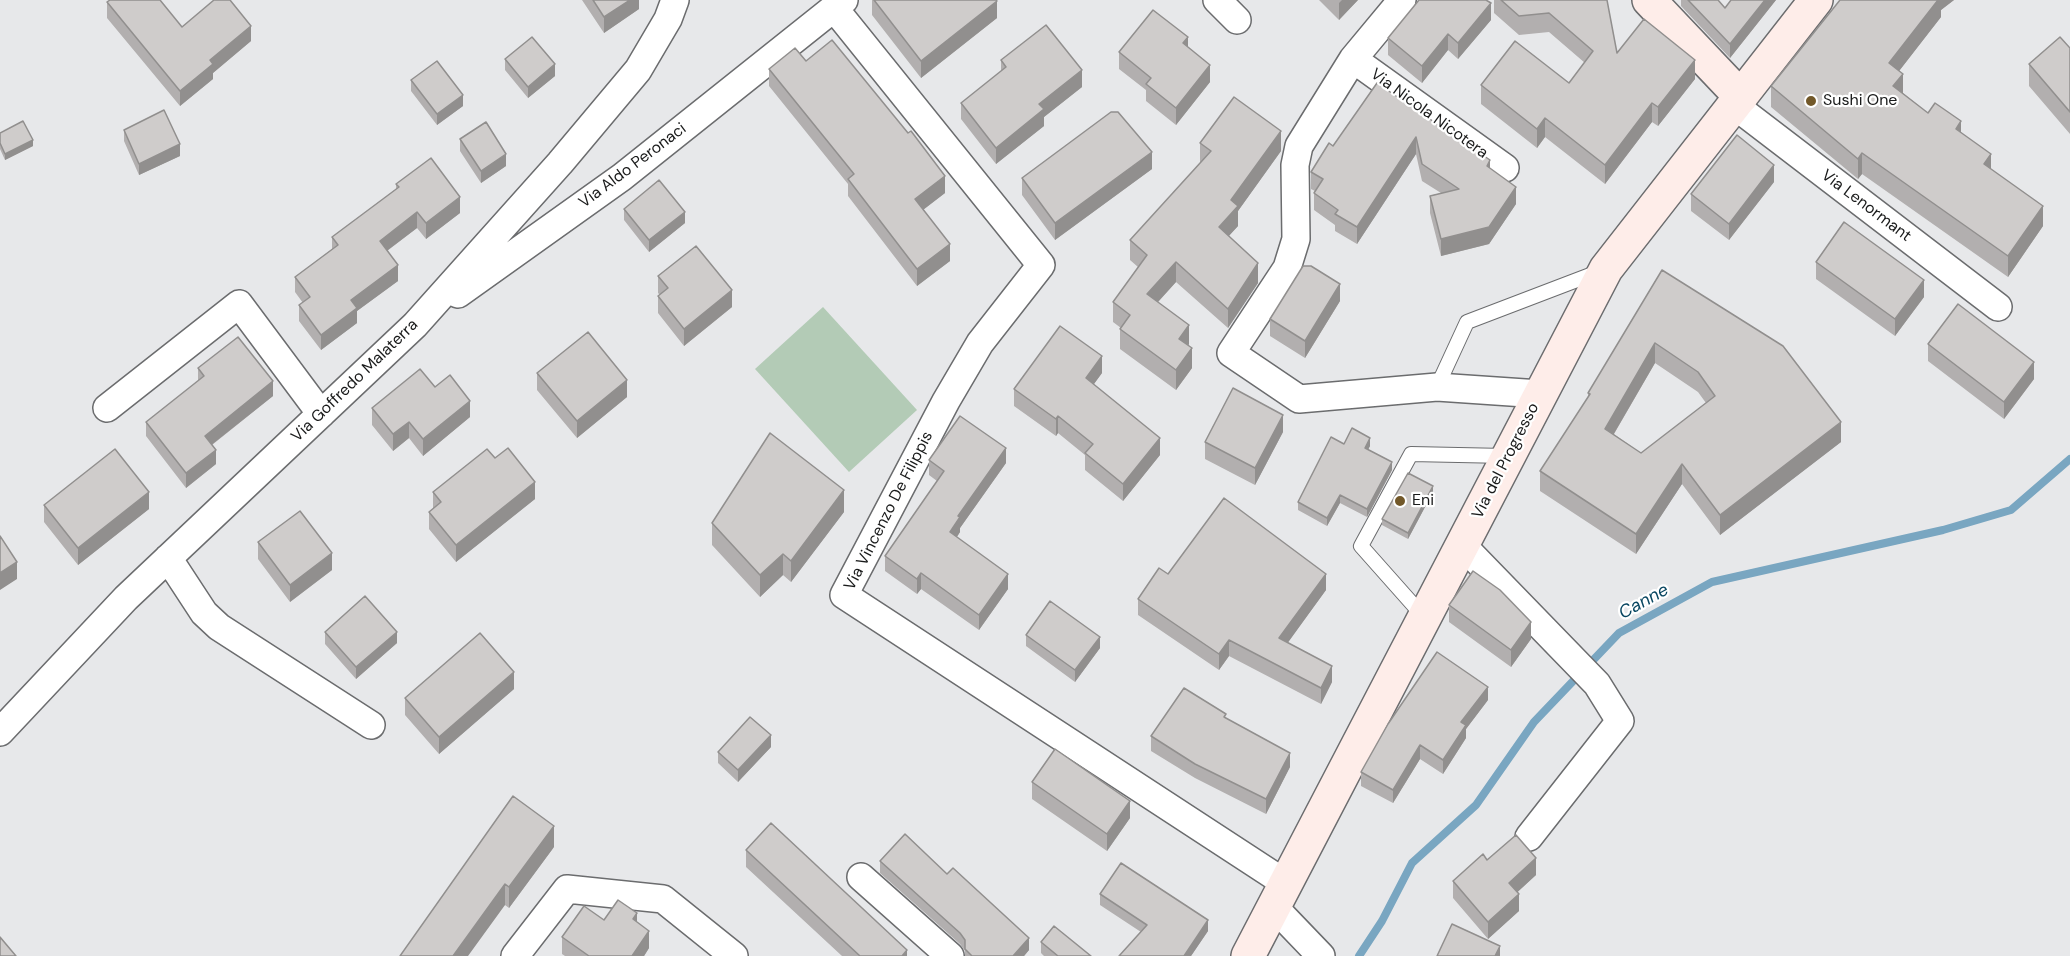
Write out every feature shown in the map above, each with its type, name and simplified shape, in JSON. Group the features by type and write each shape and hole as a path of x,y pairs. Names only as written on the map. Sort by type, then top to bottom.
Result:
{"street":[{"name":"Via Goffredo Malaterra","path":"0,732 126,598 415,325 560,163 638,70 668,19 675,0"},
{"path":"1217,0 1237,20"},
{"name":"Via Nicola Nicotera","path":"1402,0 1353,59 1299,146 1295,165 1296,239 1287,268 1231,353 1299,399 1437,387"},
{"path":"1649,0 1737,101"},
{"name":"Via del Progresso","path":"1248,956 1606,269 1816,0"},
{"name":"Via Aldo Peronaci","path":"415,325 622,177 839,4"},
{"name":"Via Vincenzo De Filippis","path":"839,4 1041,265 980,343 946,401 844,595 1279,895"},
{"name":"Via Nicola Nicotera","path":"1353,59 1505,168"},
{"name":"Via Lenormant","path":"1737,101 1998,307"},
{"path":"107,408 239,304 321,414"},
{"path":"1437,387 1540,394"},
{"path":"1462,545 1596,684 1620,722 1529,837"},
{"path":"168,558 204,613 219,627 371,725"},
{"path":"861,877 950,956"},
{"path":"515,956 567,889 663,899 734,956"},
{"path":"1279,895 1314,948"}],"lane":[{"path":"1437,387 1467,322 1606,269"},
{"path":"1424,617 1361,546 1411,454 1509,456"}],"green space":[{"path":"823,307 917,410 849,472 755,369"}],"building":[{"path":"110,0 160,0 182,27 214,0 230,0 251,26 210,60 213,64 180,91 107,2"},
{"path":"593,0 630,0 604,17"},
{"path":"874,0 996,0 997,1 921,61"},
{"path":"1419,0 1486,0 1491,3 1458,43 1448,34 1422,66 1388,38"},
{"path":"1501,0 1607,0 1617,53 1644,19 1695,60 1658,107 1652,103 1605,165 1545,118 1537,129 1481,85 1515,41 1569,83 1593,51 1549,13 1519,16"},
{"path":"1688,0 1718,0 1725,8 1731,0 1765,0 1730,44"},
{"path":"1840,0 1938,0 1889,63 1903,74 1893,86 1928,113 1935,103 1961,121 1956,129 1991,154 1984,164 2043,206 2008,256 1862,153 1858,159 1771,86"},
{"path":"1153,10 1188,37 1183,43 1210,65 1176,108 1146,84 1151,78 1119,52"},
{"path":"1046,25 1082,70 1039,104 1044,109 996,148 961,103 1006,67 1001,60"},
{"path":"532,37 555,64 528,87 505,59"},
{"path":"2060,37 2070,48 2070,112 2029,64"},
{"path":"832,40 908,133 911,131 945,176 915,199 950,244 917,269 848,179 854,174 769,69 795,48 806,61"},
{"path":"437,61 463,95 437,114 411,80"},
{"path":"1377,83 1490,160 1487,166 1516,187 1489,227 1441,239 1430,196 1459,189 1422,164 1416,137 1357,227 1335,214 1338,210 1314,193 1323,179 1311,172 1329,143 1333,146"},
{"path":"1234,97 1281,131 1231,200 1238,206 1219,227 1258,263 1228,309 1176,262 1147,294 1189,325 1179,339 1192,348 1176,370 1120,329 1130,315 1113,302 1147,255 1130,240 1211,151 1200,143"},
{"path":"164,110 180,144 139,164 124,130"},
{"path":"1111,112 1118,112 1152,152 1055,223 1022,178"},
{"path":"23,121 33,140 5,154 0,143 0,133"},
{"path":"486,122 506,154 481,171 460,139"},
{"path":"1737,135 1774,165 1729,224 1691,194"},
{"path":"431,158 460,197 426,223 417,212 380,241 398,265 351,300 357,308 321,335 299,305 310,297 295,277 338,245 332,237 399,187 396,184"},
{"path":"659,180 685,212 649,240 624,209"},
{"path":"1844,222 1924,280 1895,319 1816,262"},
{"path":"696,246 732,290 684,329 658,296 668,288 658,276"},
{"path":"1303,266 1311,266 1340,284 1305,341 1270,319"},
{"path":"1662,270 1783,346 1841,422 1720,515 1682,464 1636,534 1540,471 1590,394 1588,393","holes":["1655,343 1698,372 1715,396 1641,453 1605,429"]},
{"path":"1958,304 2034,362 2004,402 1928,344"},
{"path":"1060,326 1102,356 1086,378 1160,438 1123,484 1085,453 1093,444 1058,416 1056,419 1014,389"},
{"path":"588,332 627,380 577,421 537,373"},
{"path":"238,337 273,381 205,436 216,450 186,473 146,422 204,376 198,368"},
{"path":"420,369 435,387 450,375 470,401 423,439 409,422 393,434 372,408"},
{"path":"1233,388 1283,415 1255,468 1205,442"},
{"path":"960,416 1006,448 958,516 960,517 950,532 1008,574 979,615 921,573 917,579 885,556 944,471 929,460"},
{"path":"1352,428 1370,438 1365,448 1392,462 1367,509 1340,495 1327,518 1298,502 1331,437 1344,444"},
{"path":"770,433 844,490 791,561 783,554 760,575 712,523"},
{"path":"508,448 535,482 456,545 429,512 441,502 433,492 487,449 495,458"},
{"path":"115,449 149,492 78,548 44,505"},
{"path":"1408,473 1433,486 1408,533 1382,519"},
{"path":"1224,498 1326,574 1279,638 1332,666 1321,688 1229,640 1219,654 1138,599 1159,568 1168,574"},
{"path":"300,511 332,553 290,585 258,542"},
{"path":"0,536 17,562 0,573"},
{"path":"1473,571 1500,590 1531,622 1511,650 1449,605"},
{"path":"365,596 397,632 356,667 325,632"},
{"path":"1050,601 1100,637 1075,670 1026,635"},
{"path":"480,633 514,672 439,737 405,698"},
{"path":"1437,652 1488,687 1461,722 1466,725 1443,760 1420,745 1393,790 1361,772 1388,724"},
{"path":"1184,688 1226,714 1224,717 1290,753 1266,799 1195,764 1151,736"},
{"path":"750,717 771,735 738,770 718,752"},
{"path":"1055,749 1130,801 1107,834 1032,782"},
{"path":"513,796 554,826 509,887 505,884 453,956 400,956"},
{"path":"771,823 907,950 902,956 860,956 746,850"},
{"path":"905,834 947,874 953,868 1029,938 1013,956 972,956 965,949 965,940 960,933 880,861"},
{"path":"1516,835 1536,858 1509,883 1519,894 1488,922 1453,881 1483,854 1487,860"},
{"path":"1121,863 1208,920 1184,956 1119,956 1147,925 1100,894"},
{"path":"618,900 637,913 633,919 649,931 632,956 589,956 562,937 584,906 604,920"},
{"path":"1452,924 1500,946 1495,956 1437,956"},
{"path":"1054,926 1091,956 1058,956 1041,942"},
{"path":"0,937 16,956 0,956"}],"waterway":[{"name":"Canne","path":"1359,956 1382,921 1412,863 1476,805 1534,722 1619,633 1712,582 1943,530 2011,510 2070,459"}],"place":[{"name":"Sushi One","path":"1811,101"},
{"name":"Eni","path":"1400,501"}]}
